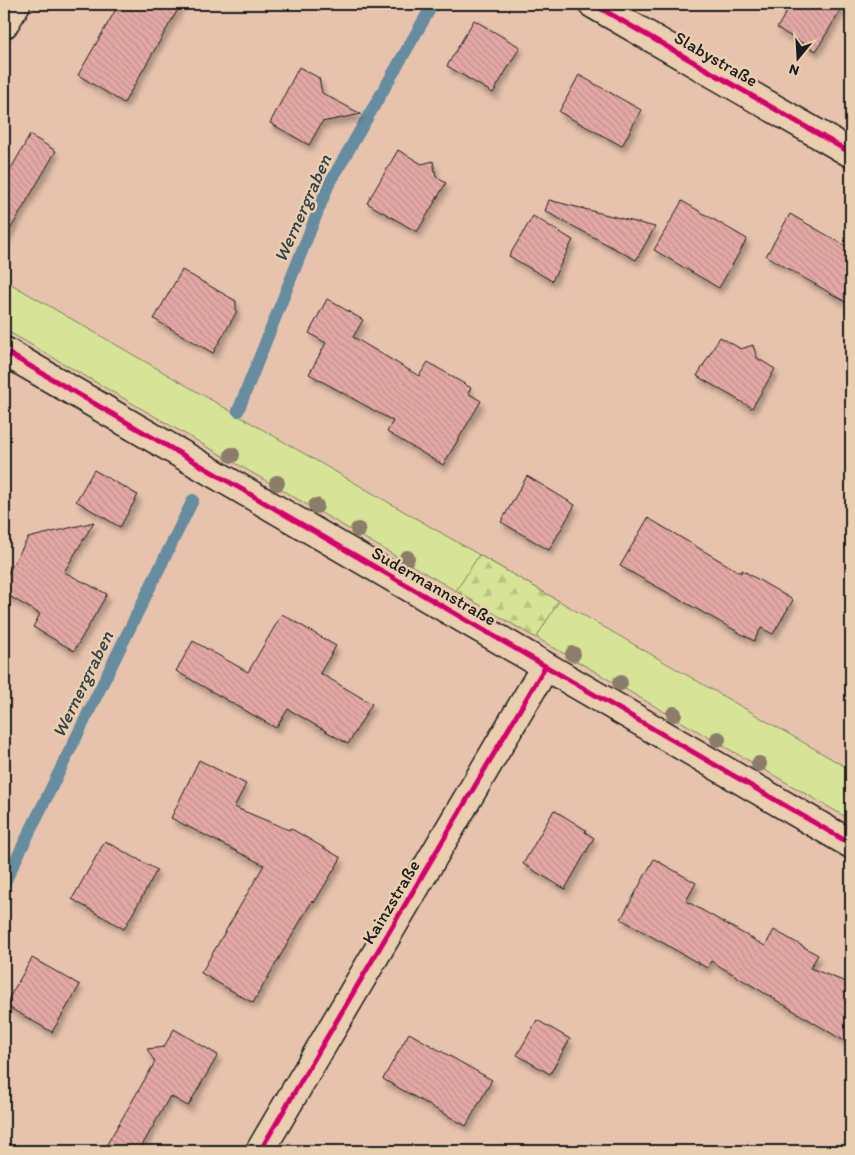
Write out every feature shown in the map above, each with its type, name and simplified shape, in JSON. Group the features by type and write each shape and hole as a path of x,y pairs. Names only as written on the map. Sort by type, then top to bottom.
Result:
{"street":[{"path":"4,24 16,4"},
{"name":"Slabystraße","path":"593,4 851,153"},
{"name":"Sudermannstraße","path":"4,351 851,844"},
{"name":"Kainzstraße","path":"260,1151 546,666"}],"green space":[{"path":"4,280 851,770 851,820 4,329"},
{"path":"479,555 559,601 536,638 456,591"}],"building":[{"path":"119,4 181,4 124,103 78,75"},
{"path":"791,4 844,4 816,51 777,28"},
{"path":"474,20 520,47 493,93 447,66"},
{"path":"299,67 319,78 322,93 361,114 322,122 309,145 270,123"},
{"path":"579,75 641,110 622,146 559,112"},
{"path":"30,135 56,151 4,240 4,181"},
{"path":"398,150 422,164 433,161 436,177 446,183 417,232 367,203"},
{"path":"549,200 655,227 636,260 545,211"},
{"path":"682,201 747,239 719,288 654,250"},
{"path":"790,214 851,249 851,305 766,256"},
{"path":"533,216 573,240 552,281 509,256"},
{"path":"182,270 236,301 236,313 213,353 154,319"},
{"path":"327,299 363,320 353,337 419,376 428,362 471,388 468,393 481,401 443,465 387,432 393,421 309,374 326,343 309,333"},
{"path":"720,337 741,349 753,345 757,358 775,369 752,408 697,376"},
{"path":"94,470 138,495 120,527 76,501"},
{"path":"527,476 575,505 549,550 501,522"},
{"path":"648,518 741,573 742,570 793,600 773,634 761,628 754,641 620,566"},
{"path":"94,522 64,572 107,594 74,651 33,627 40,614 4,593 4,580 28,538"},
{"path":"282,614 336,646 320,673 372,704 348,744 288,709 276,728 176,671 193,641 248,672"},
{"path":"199,760 246,784 234,807 289,830 290,828 341,858 314,903 312,901 253,1003 201,973 264,865 171,818"},
{"path":"554,810 586,830 585,832 594,838 565,889 523,864"},
{"path":"105,841 157,870 124,929 72,899"},
{"path":"654,859 696,883 686,901 765,946 774,930 818,955 810,968 851,984 851,1045 711,961 707,968 621,919"},
{"path":"32,958 80,985 52,1032 5,1005"},
{"path":"537,1020 570,1039 550,1074 517,1055"},
{"path":"174,1029 218,1055 188,1106 170,1096 139,1151 103,1151 155,1062 147,1049 164,1047"},
{"path":"409,1033 492,1080 466,1126 383,1079"}],"waterway":[{"name":"Wernergraben","path":"238,411 328,186 433,4"},
{"name":"Wernergraben","path":"4,884 193,500"}],"cycle path":[{"path":"593,4 851,153"},
{"path":"4,351 851,844"},
{"path":"260,1151 545,667"}]}
